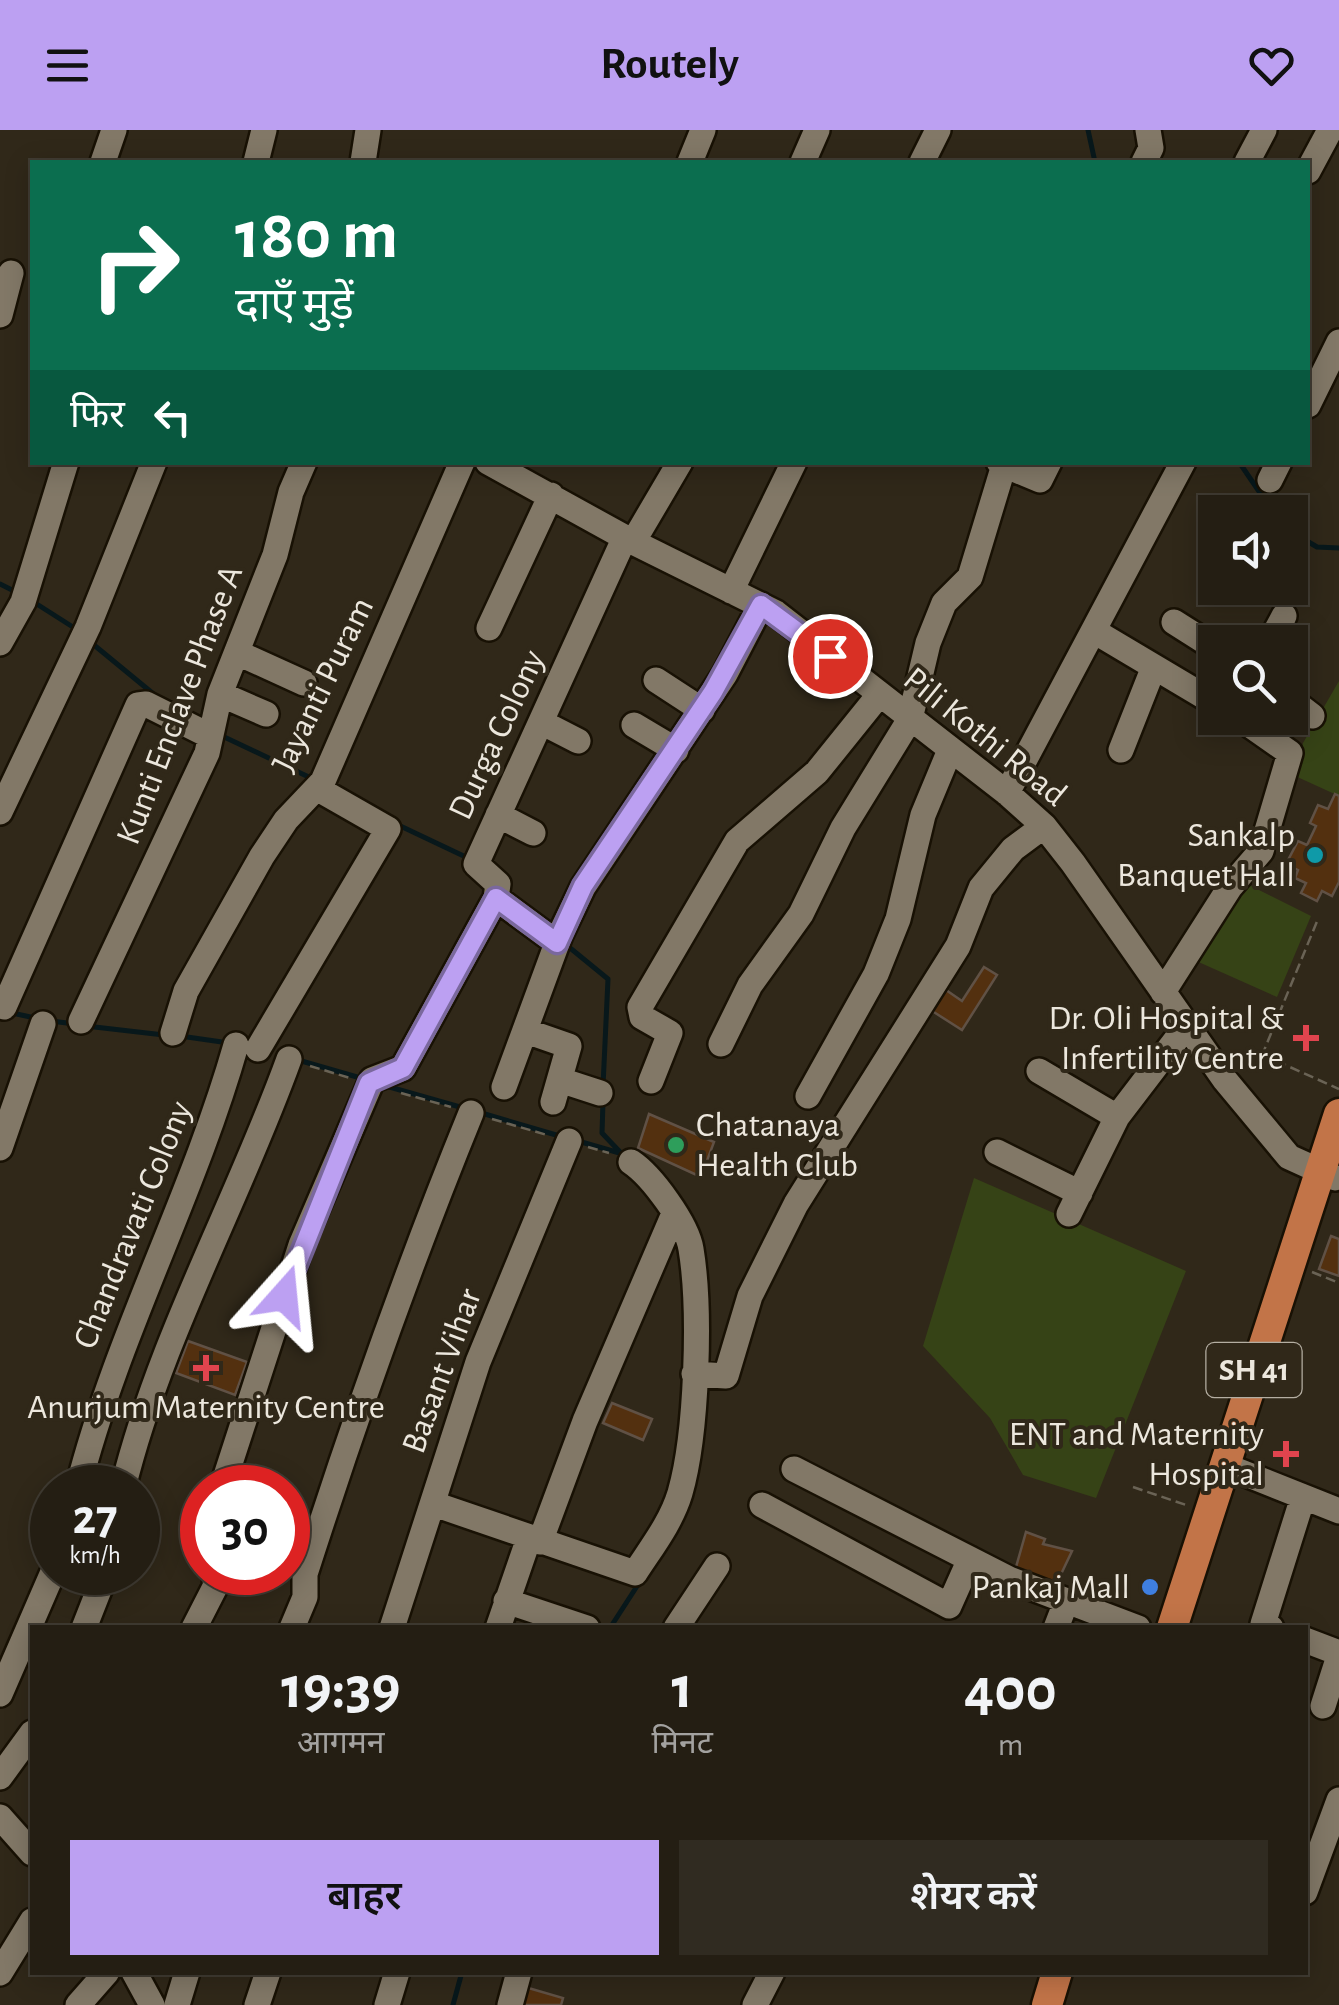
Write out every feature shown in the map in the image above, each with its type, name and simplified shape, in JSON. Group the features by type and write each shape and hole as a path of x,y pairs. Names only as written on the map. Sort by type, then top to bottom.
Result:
{"main road":[{"name":"SH 41","path":"1173,1625 1210,1514 1234,1469 1306,1270 1330,1172 1339,1114"},
{"name":"SH 41","path":"1193,1625 1234,1469 1330,1172"},
{"path":"1047,2005 1056,1975"},
{"path":"1064,2005 1073,1975"}],"street":[{"path":"103,160 114,130"},
{"path":"256,160 264,130"},
{"path":"363,160 368,130"},
{"path":"691,160 704,130"},
{"path":"804,160 817,130"},
{"path":"923,160 938,130"},
{"path":"1145,160 1150,148 1148,130"},
{"path":"1248,160 1264,130"},
{"path":"1310,167 1330,130"},
{"path":"0,314 14,274"},
{"path":"1310,402 1339,342"},
{"path":"0,643 23,602 65,465"},
{"path":"0,812 88,626 153,465"},
{"name":"Kunti Enclave Phase A","path":"81,1021 207,753 220,694 303,465"},
{"name":"Jayanti Puram","path":"172,1033 186,991 262,856 286,820 318,789 461,465"},
{"name":"Pili Kothi Road","path":"494,465 629,540 761,605 1008,793 1044,826 1225,1080 1289,1157 1330,1172"},
{"name":"Durga Colony","path":"496,898 498,884 476,864 629,540 678,465"},
{"path":"731,591 793,465"},
{"path":"720,1044 750,985 801,914 843,828 910,719 928,643 944,604 970,577 1002,465"},
{"path":"1004,465 1040,480 1047,465"},
{"path":"1008,793 1181,465"},
{"path":"489,628 551,495"},
{"path":"504,1087 557,943 583,886 702,710 761,605"},
{"path":"1279,625 1284,616"},
{"path":"1174,622 1198,637"},
{"path":"1094,631 1198,694"},
{"path":"238,652 304,683"},
{"path":"1121,750 1153,669"},
{"path":"656,680 702,710"},
{"path":"220,694 266,714"},
{"path":"650,1081 670,1033 642,1017 640,1007 687,921 737,841 817,772 879,696"},
{"path":"4,1007 138,705 146,704 210,736"},
{"path":"1308,713 1312,716"},
{"path":"541,722 578,741"},
{"path":"634,725 676,750"},
{"path":"1163,992 1230,887 1261,851 1290,753 1264,735"},
{"path":"808,1096 898,919 923,815 950,750"},
{"name":"Chandravati Colony","path":"85,1465 107,1386 221,1099 247,1047 388,829 318,789"},
{"path":"498,816 533,833"},
{"path":"694,1374 726,1376 750,1296 813,1175 958,946 981,888 1013,849 1044,826"},
{"path":"229,1465 301,1245 369,1083 403,1068 496,898 557,943"},
{"path":"0,1148 44,1024"},
{"path":"996,1152 1074,1203 1118,1117 1188,1024"},
{"path":"526,1031 569,1046 557,1091 600,1092"},
{"path":"129,1465 159,1373 288,1059"},
{"path":"1038,1071 1118,1117"},
{"path":"293,1625 391,1317 471,1113"},
{"name":"Basant Vihar","path":"393,1625 478,1362 569,1141"},
{"path":"434,1504 635,1573 668,1523 680,1492 694,1374 691,1246 655,1182 631,1162"},
{"path":"499,1625 674,1216"},
{"path":"794,1469 970,1560 1130,1625"},
{"path":"1234,1469 1339,1511"},
{"path":"1264,1625 1303,1497"},
{"path":"762,1505 949,1606 970,1560"},
{"path":"678,1625 717,1566"},
{"path":"35,1625 45,1595"},
{"path":"85,1625 97,1595"},
{"path":"196,1625 211,1595"},
{"path":"506,1601 578,1625"},
{"path":"1057,1625 1066,1602"},
{"path":"14,1688 30,1640"},
{"path":"1308,1641 1339,1654 1323,1706"},
{"path":"0,1777 30,1737"},
{"path":"1308,1884 1339,1800"},
{"path":"0,1816 30,1852"},
{"path":"0,1973 30,1923"},
{"path":"78,2005 104,1975"},
{"path":"136,1975 152,2005"},
{"path":"177,2005 186,1975"},
{"path":"256,2005 267,1975"},
{"path":"387,2005 396,1975"},
{"path":"510,2005 519,1975"},
{"path":"755,2005 770,1975"}],"path":[{"path":"1256,1070 1318,919"},
{"path":"1262,1055 1339,1089"},
{"path":"288,1059 631,1162"},
{"path":"1306,1270 1339,1283"},
{"path":"1134,1487 1210,1514"}],"green space":[{"path":"1339,681 1339,796 1293,775 1308,734"},
{"path":"1245,883 1311,916 1277,997 1194,960"},
{"path":"974,1178 1186,1271 1096,1498 1023,1475 990,1418 923,1346"}],"building":[{"name":"Sankalp Banquet Hall","path":"1335,794 1339,796 1339,882 1332,896 1322,891 1317,901 1301,893 1306,883 1295,878 1298,870 1286,864 1298,841 1307,845 1316,826 1310,823 1318,805 1328,809"},
{"path":"984,967 997,975 962,1030 929,1009 943,988 962,1001"},
{"name":"Chatanaya Health Club","path":"649,1114 714,1142 701,1177 638,1148"},
{"path":"1331,1236 1339,1239 1339,1276 1319,1269"},
{"path":"188,1341 247,1362 235,1395 176,1373"},
{"path":"612,1403 652,1419 643,1440 603,1423"},
{"path":"1026,1532 1045,1539 1043,1544 1072,1551 1054,1589 1014,1574"},
{"path":"525,1987 563,1998 561,2005 520,2005"}],"waterway":[{"path":"1088,130 1095,160"},
{"path":"1241,465 1261,495"},
{"path":"1308,542 1317,547 1339,548"},
{"path":"0,584 16,592"},
{"path":"32,601 76,629"},
{"path":"94,645 156,696"},
{"path":"220,735 313,779"},
{"path":"394,823 470,859"},
{"path":"564,943 608,979 603,1086"},
{"path":"12,1013 35,1018"},
{"path":"51,1021 75,1024"},
{"path":"86,1026 164,1035"},
{"path":"180,1036 229,1043"},
{"path":"298,1060 364,1079"},
{"path":"386,1086 467,1109"},
{"path":"603,1102 602,1133 621,1153"},
{"path":"478,1112 563,1137"},
{"path":"578,1141 623,1154"},
{"path":"612,1625 641,1580"},
{"path":"453,2005 461,1975"}],"place":[{"name":"Sankalp Banquet Hall","path":"1315,855"},
{"name":"Dr. Oli Hospital & Infertility Centre","path":"1306,1038"},
{"name":"Chatanaya Health Club","path":"676,1145"},
{"name":"Anurjum Maternity Centre","path":"206,1368"},
{"name":"ENT and Maternity Hospital","path":"1286,1454"},
{"name":"Pankaj Mall","path":"1150,1587"}],"route":[{"path":"284,1296 343,1139 369,1083 403,1068 496,898 557,943 583,886 713,692 761,605 776,612 830,656"}]}
